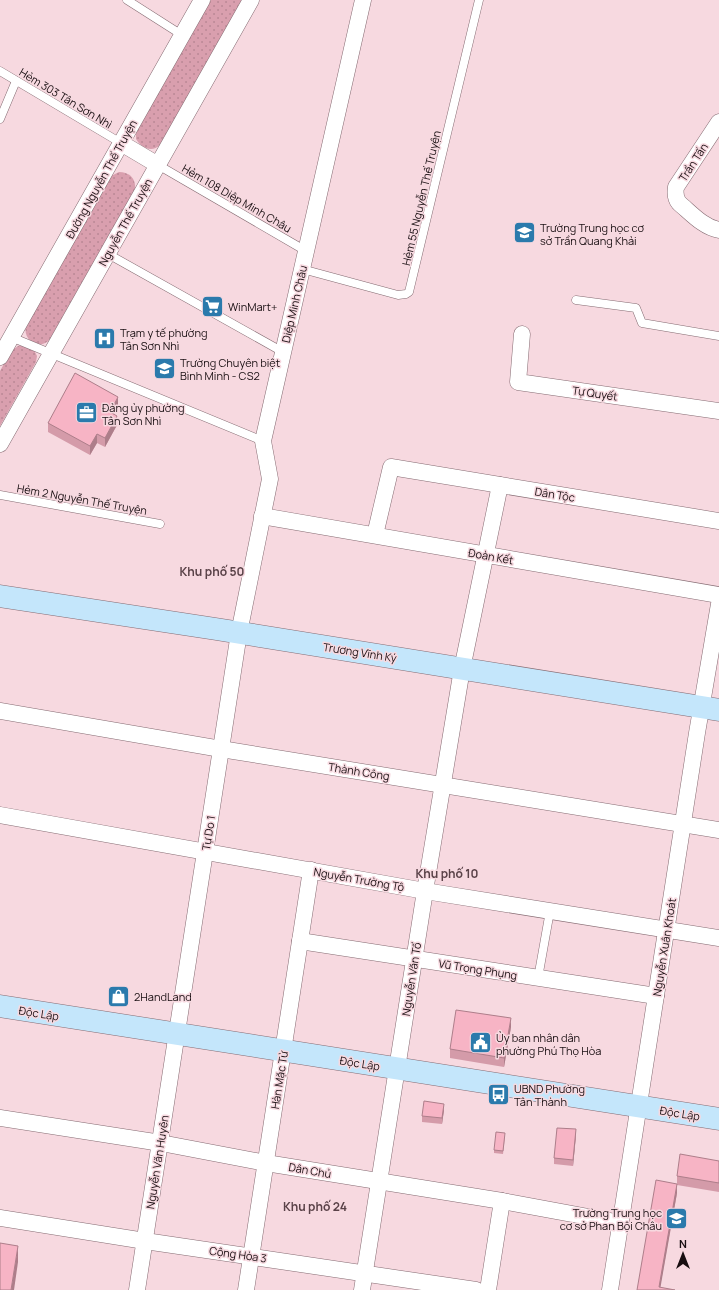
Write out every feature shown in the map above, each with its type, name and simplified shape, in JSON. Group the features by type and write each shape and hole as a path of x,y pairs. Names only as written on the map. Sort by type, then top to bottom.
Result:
{"street":[{"name":"Đường Nguyễn Thế Truyện","path":"0,357 202,0"},
{"name":"Nguyễn Thế Truyện","path":"0,444 251,0"},
{"name":"Diệp Minh Châu","path":"239,633 270,479 263,441 363,0"},
{"name":"Trần Tấn","path":"719,122 676,187 675,196 679,203 706,226 719,230"},
{"path":"121,143 158,165"},
{"name":"Tự Quyết","path":"522,334 518,382 719,411"},
{"name":"Dân Tộc","path":"375,536 391,467 719,521"},
{"name":"Nguyễn Văn Tố","path":"362,1290 442,785 462,669 500,485"},
{"name":"Đoàn Kết","path":"262,516 719,595"},
{"name":"Trương Vĩnh Ký","path":"0,596 710,709"},
{"name":"Nguyễn Xuân Khoát","path":"610,1290 683,824 710,709 719,604"},
{"name":"Tự Do 1","path":"177,1034 239,633"},
{"name":"Thành Công","path":"0,711 221,749 719,830"},
{"name":"Nguyễn Trường Tộ","path":"0,815 425,891 719,938"},
{"name":"Hàn Mặc Tử","path":"246,1290 311,870"},
{"name":"Vũ Trọng Phụng","path":"300,941 656,996"},
{"name":"Độc Lập","path":"0,1006 719,1119"},
{"name":"Nguyễn Văn Huyên","path":"137,1290 177,1034"},
{"name":"Dân Chủ","path":"0,1118 161,1143 266,1163 502,1201 621,1223"},
{"path":"488,1290 502,1201"},
{"name":"Cộng Hòa 3","path":"0,1218 476,1290"}],"lane":[{"path":"127,0 182,34"},
{"name":"Hẻm 55 Nguyễn Thế Truyện","path":"302,269 398,295 409,292 479,0"},
{"name":"Hẻm 303 Tân Sơn Nhì","path":"0,72 121,143"},
{"path":"0,119 16,81"},
{"name":"Hẻm 108 Diệp Minh Châu","path":"158,165 306,251"},
{"path":"108,254 283,352"},
{"path":"576,300 636,308 642,323 719,336"},
{"path":"12,337 263,441"},
{"name":"Hẻm 2 Nguyễn Thế Truyện","path":"0,495 160,524"},
{"path":"538,978 550,911"}],"shaded area":[{"path":"211,0 243,0 160,145 154,149 144,147 136,139 136,132"},
{"path":"119,172 129,174 131,176 135,189 50,339 46,343 42,344 33,343 27,336 26,326 111,176"},
{"path":"22,345 34,350 37,356 36,362 0,426 0,371 11,351"}],"building":[{"name":"Đảng ủy phường Tân Sơn Nhì","path":"75,373 118,397 110,412 117,416 105,438 97,434 90,446 48,423"},
{"name":"Ủy ban nhân dân phường Phú Thọ Hòa","path":"456,1010 511,1018 504,1058 450,1049"},
{"path":"424,1101 444,1104 442,1118 422,1116"},
{"path":"557,1128 576,1129 573,1160 554,1158"},
{"path":"496,1132 505,1133 503,1151 494,1150"},
{"path":"680,1154 719,1161 719,1183 677,1176"},
{"path":"656,1180 677,1184 659,1287 675,1290 637,1290"},
{"path":"0,1243 18,1246 11,1290 0,1290"}],"place":[{"name":"Trường Trung học cơ sở Trần Quang Khải","path":"524,233"},
{"name":"WinMart+","path":"212,306"},
{"name":"Trạm y tế phường Tân Sơn Nhì","path":"105,338"},
{"name":"Trường Chuyên biệt Bình Minh - CS2","path":"164,368"},
{"name":"Đảng ủy phường Tân Sơn Nhì","path":"86,413"},
{"name":"2HandLand","path":"119,996"},
{"name":"Ủy ban nhân dân phường Phú Thọ Hòa","path":"480,1043"},
{"name":"UBND Phường Tân Thành","path":"499,1094"},
{"name":"Trường Trung học cơ sở Phan Bội Châu","path":"677,1218"}],"district":[{"name":"Khu phố 50","path":"212,571"},
{"name":"Khu phố 10","path":"447,873"},
{"name":"Khu phố 24","path":"315,1206"}]}
